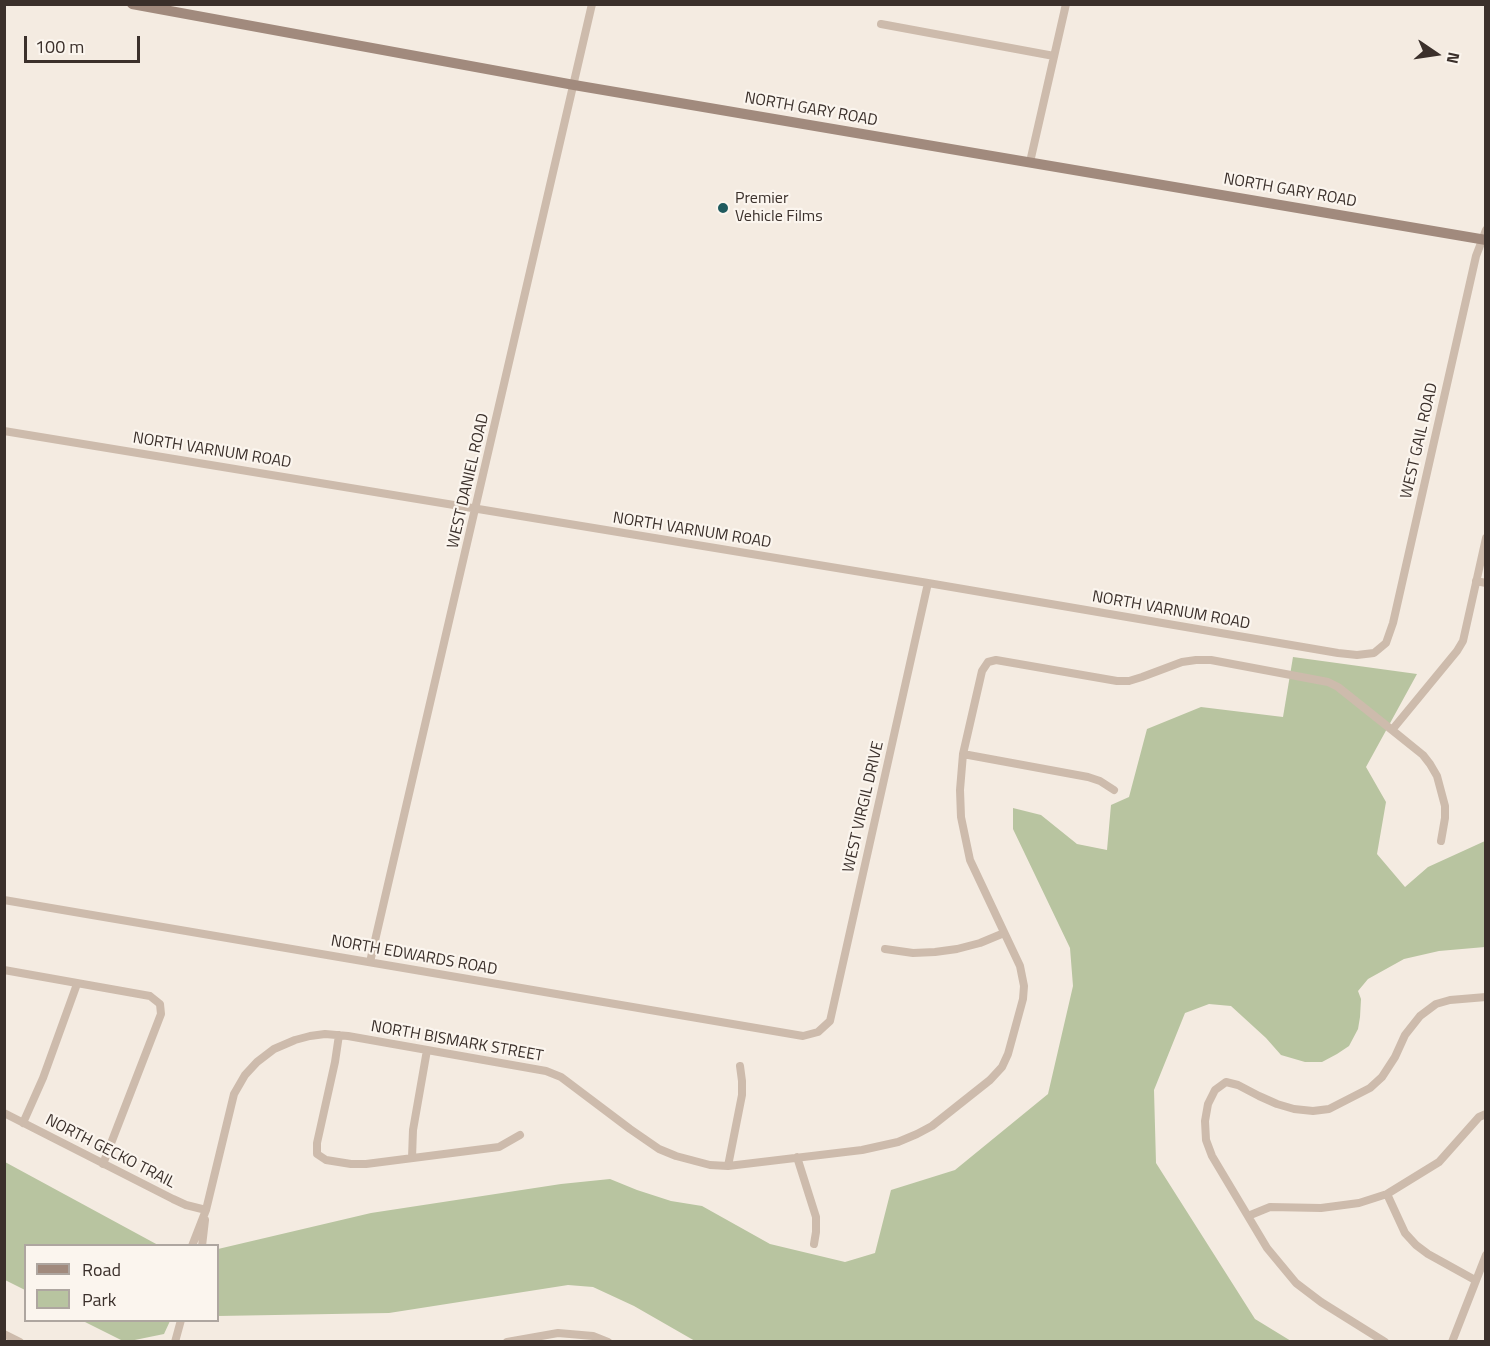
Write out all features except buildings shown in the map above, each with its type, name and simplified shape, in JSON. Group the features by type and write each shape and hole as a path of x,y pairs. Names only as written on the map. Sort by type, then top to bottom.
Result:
{"street":[{"name":"NORTH GARY ROAD","path":"132,4 574,85 1484,237"},
{"name":"WEST DANIEL ROAD","path":"370,962 592,4"},
{"path":"1030,162 1066,4"},
{"path":"881,24 1054,56"},
{"name":"WEST GAIL ROAD","path":"1374,653 1386,643 1393,623 1473,268 1484,237"},
{"name":"NORTH VARNUM ROAD","path":"4,430 1338,653 1357,655 1374,653"},
{"path":"1441,841 1445,806 1437,776 1423,755 1392,730 1463,641 1485,538"},
{"path":"1476,581 1485,584"},
{"name":"WEST VIRGIL DRIVE","path":"818,1032 830,1021 928,583"},
{"name":"NORTH BISMARK STREET","path":"206,1210 234,1094 245,1075 274,1049 295,1040 325,1034 546,1071 572,1084 659,1149 710,1165 728,1166 862,1150 898,1142 932,1126 990,1080 1002,1067 1008,1054 1023,999 1024,986 1020,966 970,860 961,817 960,790 963,754 982,671 988,663 996,660 1117,681 1129,681 1182,662 1211,660 1328,682 1338,687 1392,730"},
{"path":"963,754 1088,777 1114,790"},
{"name":"NORTH EDWARDS ROAD","path":"4,900 803,1036 818,1032"},
{"path":"885,949 913,953 957,950 1004,933"},
{"path":"4,970 150,996 160,1004 161,1014 103,1164"},
{"path":"23,1123 43,1078 77,984"},
{"path":"1385,1341 1321,1302 1296,1282 1267,1248 1212,1156 1206,1140 1205,1121 1208,1104 1215,1090 1226,1082 1294,1109 1313,1111 1329,1109 1370,1088 1382,1077 1405,1035 1419,1016 1436,1004 1450,1000 1485,997"},
{"path":"339,1035 317,1143 317,1154 326,1160 366,1164 499,1147 520,1136"},
{"path":"412,1158 413,1130 427,1050"},
{"path":"728,1166 742,1095 740,1066"},
{"name":"NORTH GECKO TRAIL","path":"4,1113 173,1199 206,1210"},
{"path":"1248,1216 1270,1207 1321,1208 1359,1203 1387,1194 1439,1162 1485,1114"},
{"path":"797,1157 816,1217 814,1244"},
{"path":"1387,1194 1405,1233 1416,1245 1475,1280"},
{"path":"192,1244 206,1210"},
{"path":"202,1244 206,1210"},
{"path":"1452,1341 1485,1255"},
{"path":"175,1341 180,1322"},
{"path":"507,1341 558,1333 576,1338 593,1336 608,1341"},
{"path":"4,1334 20,1341"}],"green space":[{"path":"1293,657 1417,674 1366,767 1386,802 1377,854 1405,887 1428,867 1485,841 1485,947 1439,951 1404,959 1368,979 1358,991 1361,999 1360,1017 1358,1029 1349,1046 1322,1062 1305,1062 1281,1055 1231,1006 1209,1004 1185,1013 1154,1090 1156,1163 1255,1319 1291,1341 695,1341 634,1306 593,1287 568,1285 389,1313 219,1316 219,1249 371,1213 561,1184 610,1179 671,1201 702,1206 770,1244 845,1262 875,1253 891,1190 955,1170 1048,1094 1073,986 1070,948 1013,829 1013,808 1041,815 1077,844 1107,850 1111,805 1129,797 1147,729 1201,707 1283,717"},
{"path":"5,1162 156,1244 24,1244 24,1290 5,1280"},
{"path":"85,1322 170,1322 164,1334 125,1342"}],"place":[{"name":"Premier Vehicle Films","path":"723,208"}]}
